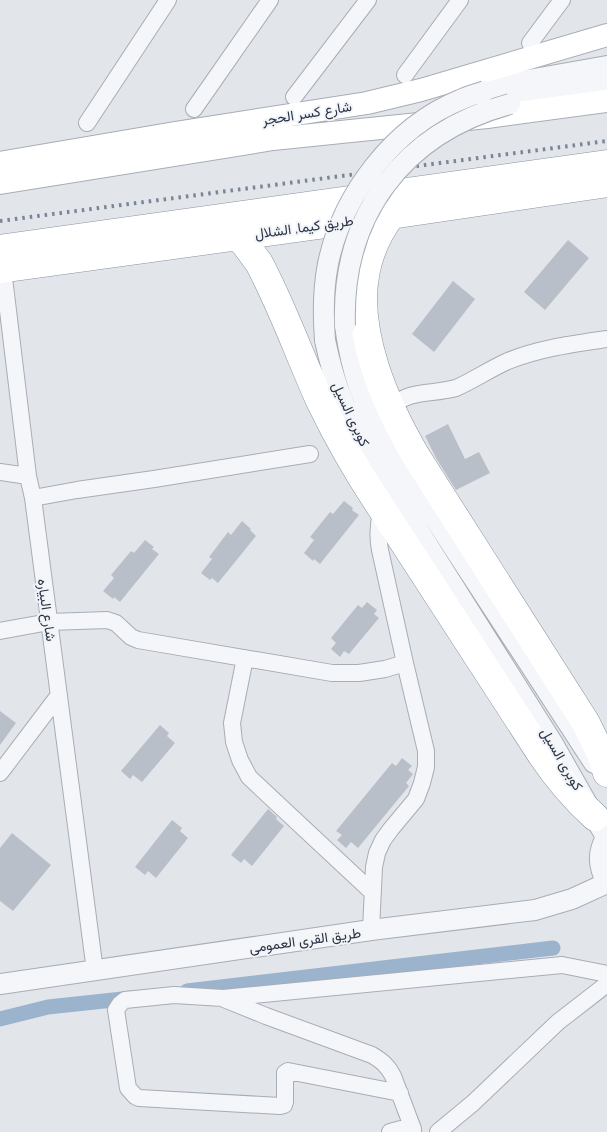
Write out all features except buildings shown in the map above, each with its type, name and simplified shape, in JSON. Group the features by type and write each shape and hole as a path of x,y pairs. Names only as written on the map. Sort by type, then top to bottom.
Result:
{"highway":[{"name":"طريق كيما, الشلال","path":"1,259 607,164"},
{"name":"طريق كيما, الشلال","path":"1,259 237,236 607,183"},
{"path":"391,215 375,241 366,271 364,294 370,349 380,382 397,422 416,456 586,723 607,773"},
{"path":"237,236 259,263 322,404 365,484 540,754 556,777 602,830"}],"main road":[{"name":"شارع كسر الحجر","path":"0,162 367,103 421,90 607,35"},
{"name":"شارع كسر الحجر","path":"0,183 273,139 487,117 607,101"}],"street":[{"path":"87,123 168,0"},
{"path":"194,109 270,0"},
{"path":"294,97 368,0"},
{"path":"404,75 460,0"},
{"path":"530,43 562,0"},
{"name":"كوبرى السيل","path":"602,830 538,720 362,441 341,400 329,360 323,320 328,262 340,224 358,189 381,158 410,131 442,109 459,100 485,91 528,80 607,66"},
{"name":"كوبرى السيل","path":"607,85 551,95 491,109 454,125 421,148 392,176 380,192 361,228 349,266 344,306 344,326 352,367 370,414 390,450 607,783"},
{"name":"شارع البياره","path":"1,259 28,476 33,498 95,970"},
{"path":"390,407 405,397 456,388 507,362 531,353 552,347 607,339"},
{"path":"33,498 310,454"},
{"path":"0,472 28,476"},
{"path":"371,930 372,892 377,853 383,840 416,799 426,767 426,751 378,536 378,523 382,509"},
{"path":"0,631 49,622 107,620 116,623 131,637 138,640 332,673 359,673 385,669 405,663"},
{"path":"245,658 232,723 234,742 240,760 249,777 372,892"},
{"path":"0,772 59,695"},
{"path":"602,830 600,860 602,872 607,883"},
{"name":"طريق القرى العمومى","path":"0,984 371,930 535,910 572,899 607,883"},
{"path":"400,1093 288,1071 285,1073 285,1102 284,1105 280,1106 139,1098 128,1088 116,1010 126,1000 174,995 223,998 562,966 607,974"},
{"path":"438,1132 473,1103 558,1022 607,984"},
{"path":"223,998 383,1061 390,1069 413,1131 401,1129 390,1132"}],"waterway":[{"path":"187,991 553,948"},
{"path":"0,1019 48,1007 132,998"}],"railway":[{"path":"0,221 607,141"}]}
